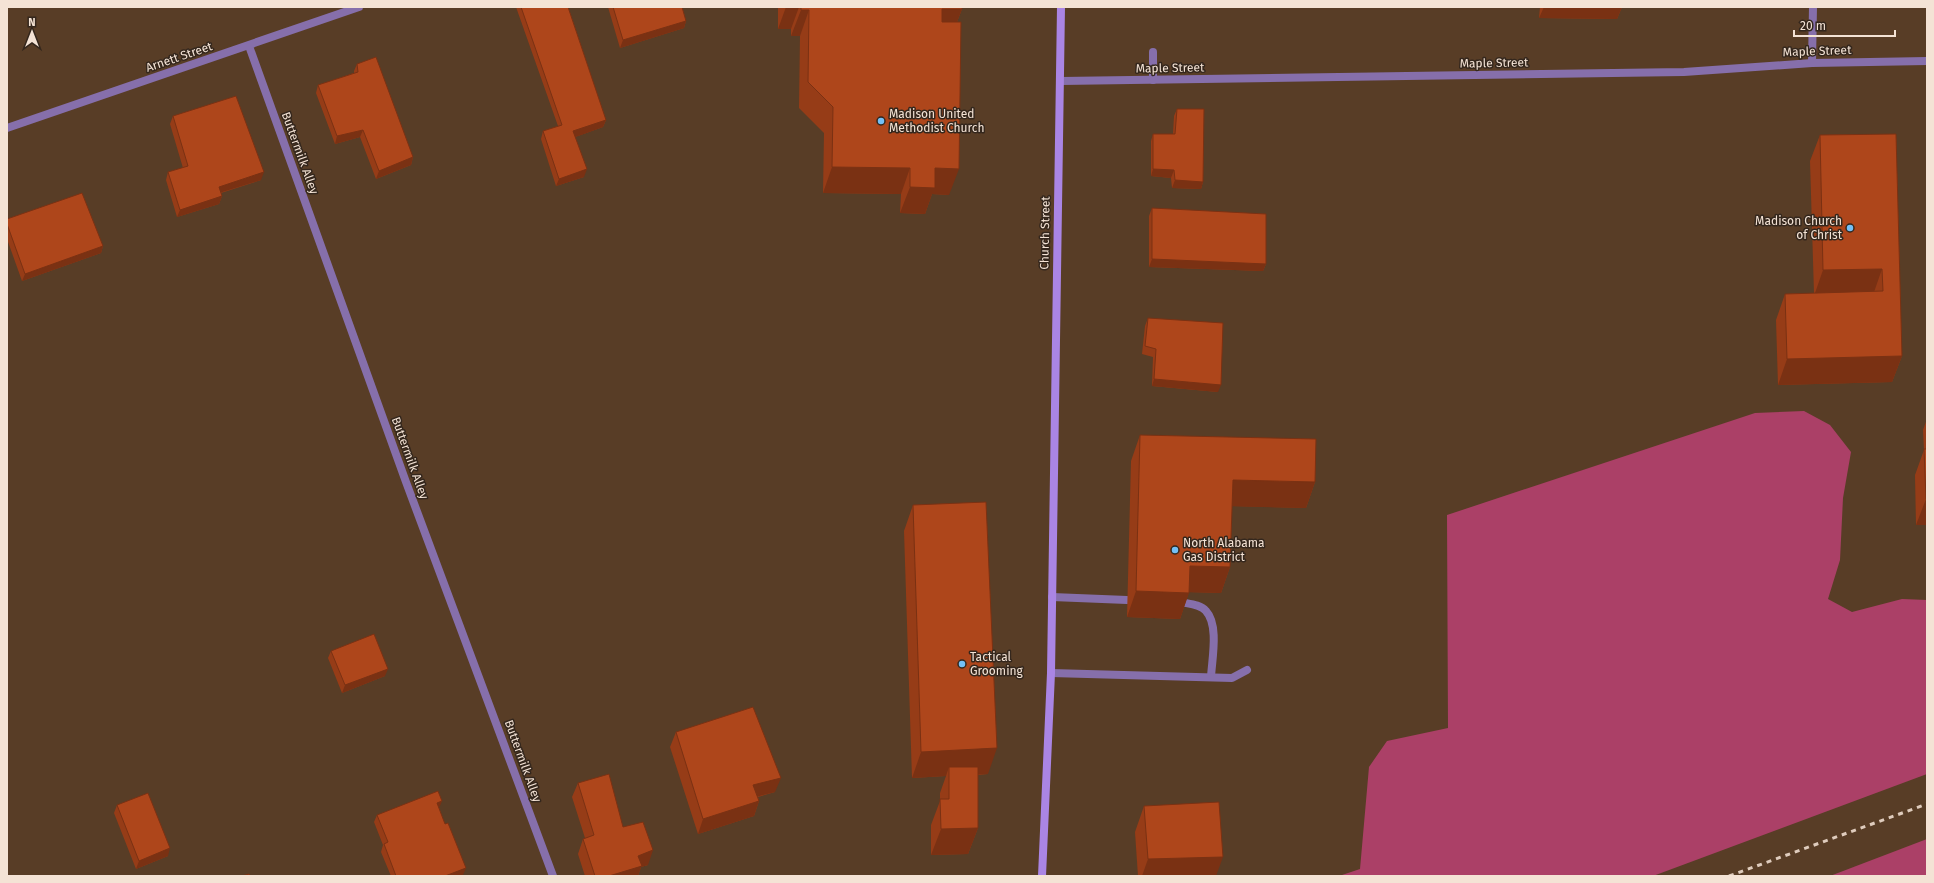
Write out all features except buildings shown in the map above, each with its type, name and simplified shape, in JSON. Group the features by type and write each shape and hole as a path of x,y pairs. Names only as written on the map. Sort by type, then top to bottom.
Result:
{"street":[{"name":"Arnett Street","path":"7,128 359,7"},
{"name":"Church Street","path":"1042,876 1051,673 1061,7"},
{"path":"1812,62 1813,7"},
{"name":"Buttermilk Alley","path":"249,46 404,475 553,876"},
{"path":"1153,52 1153,80"},
{"name":"Maple Street","path":"1061,82 1684,72 1812,62 1927,61"},
{"path":"1052,597 1127,600"},
{"path":"1180,602 1197,605 1206,611 1213,623 1211,677"},
{"path":"1051,673 1232,678 1247,670"}],"shaded area":[{"path":"1804,411 1830,425 1851,452 1843,498 1840,560 1828,599 1852,612 1902,599 1927,600 1927,774 1653,876 1339,876 1360,869 1369,767 1387,741 1448,728 1447,515 1755,413"},
{"path":"1927,839 1927,876 1830,876"}],"railway":[{"path":"1729,876 1927,804"}],"place":[{"name":"Madison United Methodist Church","path":"881,121"},
{"name":"Madison Church of Christ","path":"1850,228"},
{"name":"North Alabama Gas District","path":"1175,550"},
{"name":"Tactical Grooming","path":"962,664"}]}
